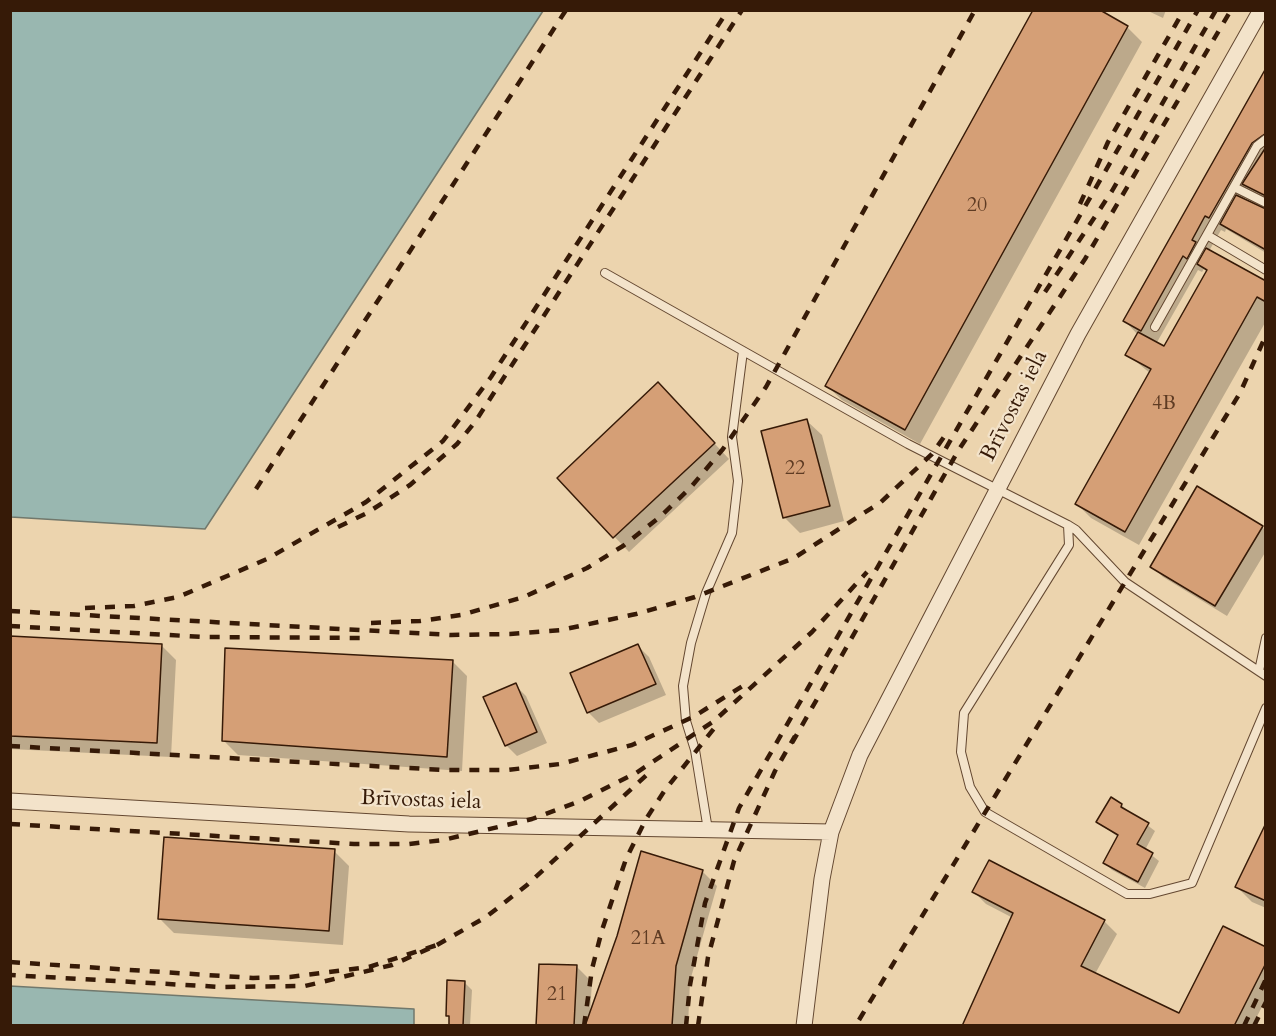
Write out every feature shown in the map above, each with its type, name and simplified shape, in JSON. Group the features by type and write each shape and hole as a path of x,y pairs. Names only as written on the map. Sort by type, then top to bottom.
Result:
{"street":[{"name":"Brīvostas iela","path":"804,1026 814,932 831,832 860,755 1078,334 1261,10"},
{"name":"Brīvostas iela","path":"10,801 409,824 831,832"}],"lane":[{"path":"1155,327 1257,146 1266,139"},
{"path":"1234,187 1266,203"},
{"path":"1207,236 1266,270"},
{"path":"605,273 908,444 1068,525 1125,582 1262,674 1266,638"},
{"path":"708,830 695,750 686,721 683,686 706,592 732,533 738,481 732,437 743,351"},
{"path":"1068,525 1069,545 964,713 961,752 970,787 985,812 1127,894 1150,894 1192,882 1266,708"}],"water":[{"path":"10,11 543,11 205,529 11,517"},
{"path":"10,986 414,1009 414,1025 11,1025"}],"building":[{"path":"1033,10 1100,10 1128,26 905,430 825,386"},
{"path":"1266,68 1266,133 1252,143 1209,218 1205,216 1192,240 1196,242 1187,259 1183,256 1141,331 1123,321"},
{"path":"1266,147 1266,196 1242,184"},
{"path":"1236,195 1266,209 1266,250 1220,224"},
{"path":"1206,248 1266,281 1266,302 1257,297 1125,532 1075,504 1151,369 1125,355 1138,332 1164,346 1207,270 1197,264"},
{"path":"658,382 715,443 613,538 557,478"},
{"path":"807,419 830,506 783,518 761,431"},
{"path":"1197,486 1263,526 1215,606 1150,567"},
{"path":"10,636 162,644 157,743 10,736"},
{"path":"638,644 656,684 587,713 570,673"},
{"path":"225,648 453,660 447,757 222,741"},
{"path":"516,683 537,732 505,746 483,697"},
{"path":"1111,797 1122,804 1121,807 1149,823 1137,844 1153,853 1138,882 1103,863 1118,835 1096,822"},
{"path":"1266,823 1266,901 1235,887"},
{"path":"164,837 335,849 329,931 158,919"},
{"path":"641,851 703,870 676,966 672,1026 585,1026 617,936"},
{"path":"989,860 1105,920 1081,966 1179,1013 1223,926 1266,947 1266,963 1234,1026 962,1026 1013,913 972,892"},
{"path":"539,964 577,965 574,1026 536,1026"},
{"path":"447,980 465,981 463,1026 449,1026 449,1016 446,1016"}],"railway":[{"path":"256,489 566,10"},
{"path":"85,608 134,606 178,597 267,559 366,502 443,441 491,377 728,10"},
{"path":"338,527 367,513 410,485 457,444 475,422 742,10"},
{"path":"371,623 420,621 461,615 524,597 587,568 623,546 661,516 691,487 723,449 766,387 975,10"},
{"path":"1080,204 1108,142 1184,10"},
{"path":"686,1026 690,985 705,903 739,808 1198,10"},
{"path":"1045,292 1112,191 1216,10"},
{"path":"792,743 958,451 1085,259 1231,10"},
{"path":"859,1020 1240,393 1266,335"},
{"path":"10,611 451,635 561,630 636,614 695,597 794,558 881,502 932,454 946,434"},
{"path":"10,824 354,844 409,844 443,840 532,819 580,801 636,773 714,721 812,632 867,572"},
{"path":"10,626 204,637 361,638"},
{"path":"10,746 445,770 507,770 560,764 632,745 693,717 749,682"},
{"path":"584,1026 592,969 602,930 626,859 646,819 665,790 716,726"},
{"path":"698,1026 708,957 734,861 775,771 795,736"},
{"path":"437,945 486,917 527,885 651,771"},
{"path":"10,962 253,978 290,977 369,967 437,945 392,965 305,986 221,987 10,975"},
{"path":"1244,1026 1266,979"},
{"path":"1254,1026 1266,1002"}]}
